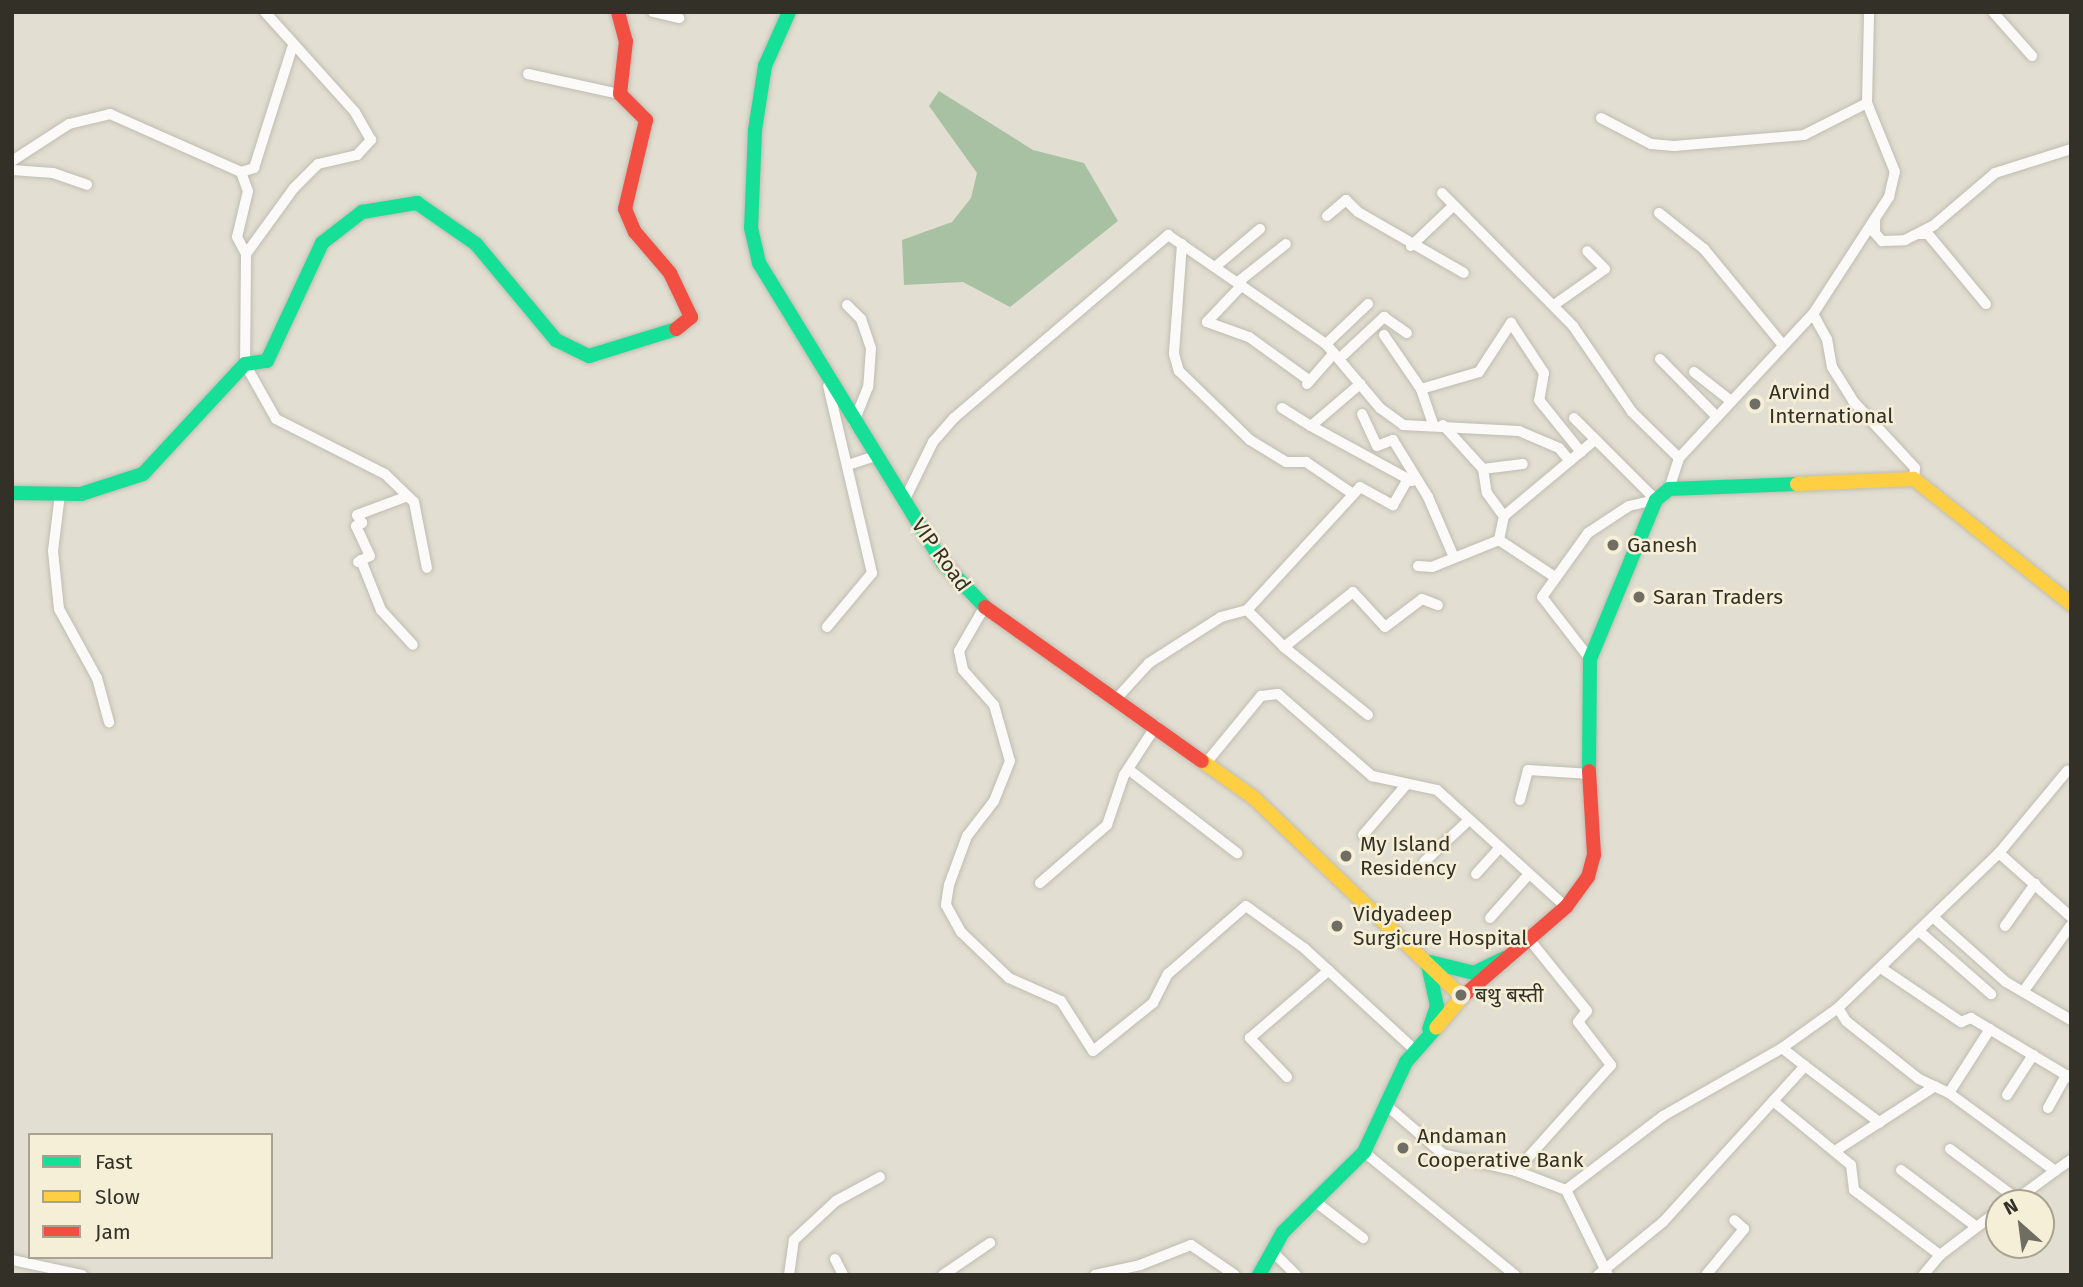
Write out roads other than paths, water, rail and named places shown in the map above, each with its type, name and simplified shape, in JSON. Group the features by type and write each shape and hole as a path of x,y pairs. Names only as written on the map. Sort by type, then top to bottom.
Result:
{"main road":[{"path":"12,493 81,494 144,474 244,364 267,360 322,243 362,212 417,203 476,244 556,340 589,356 686,326 691,317 670,273 635,232 625,209 631,166 646,120 620,94 626,41 618,12"},
{"name":"VIP Road","path":"789,12 765,66 751,228 759,263 826,377 943,563 985,606 1254,798 1462,997"},
{"path":"1419,1046 1462,997 1566,907 1588,877 1594,855 1590,659 1656,500 1669,489 1914,479 1939,494 2020,568 2071,604"},
{"path":"1259,1275 1283,1233 1317,1203 1364,1152 1437,1006 1427,961 1474,973 1505,958"}],"street":[{"path":"246,254 318,164 357,155 371,140 355,111 292,48 265,12"},
{"path":"653,12 679,18"},
{"path":"1669,489 1679,458 1782,344 1813,314 1875,219 1895,172 1867,103 1869,12"},
{"path":"1993,12 2032,56"},
{"path":"12,162 69,124 110,114 241,172 254,168 292,48"},
{"path":"528,74 620,94"},
{"path":"1601,118 1651,144 1674,146 1804,135 1867,103"},
{"path":"1915,235 1995,173 2071,149"},
{"path":"12,170 54,173 87,185"},
{"path":"241,172 248,191 237,237 246,254 244,364 275,419 385,474 408,496 427,568"},
{"path":"1442,193 1554,305 1632,412 1679,458"},
{"path":"1327,216 1346,200 1412,246 1464,273"},
{"path":"1412,246 1454,205"},
{"path":"1659,213 1704,249 1782,344"},
{"path":"1875,219 1875,233 1882,241 1928,234 1986,304"},
{"path":"1215,267 1260,229"},
{"path":"904,504 933,442 954,418 1168,235 1326,344 1360,384 1403,425 1438,424 1502,434 1519,431 1559,448 1570,461"},
{"path":"1181,244 1174,354 1179,370 1250,440 1286,462 1306,462 1353,494"},
{"path":"1286,244 1240,284 1207,322 1249,337 1308,383 1384,317 1407,333"},
{"path":"1554,305 1605,269 1587,251"},
{"path":"1326,344 1368,304"},
{"path":"848,305 861,319 872,348 868,387 854,422"},
{"path":"1813,314 1827,339 1832,367 1853,401 1916,468 1914,479"},
{"path":"1421,389 1479,372 1511,323 1544,373 1539,400 1581,452"},
{"path":"1384,335 1421,389 1438,424 1483,468 1487,493 1504,516"},
{"path":"1660,359 1717,417"},
{"path":"1694,372 1731,401"},
{"path":"826,377 872,573 827,627"},
{"path":"1311,426 1360,384"},
{"path":"1282,408 1422,487"},
{"path":"1362,414 1377,446 1393,440 1403,425"},
{"path":"1574,418 1656,500 1607,517 1555,577 1542,597 1590,659"},
{"path":"1393,440 1422,487 1453,555"},
{"path":"1499,540 1504,516 1595,440"},
{"path":"848,465 878,456"},
{"path":"1483,468 1524,464"},
{"path":"1117,698 1149,663 1221,617 1247,610 1360,488 1393,505 1408,479"},
{"path":"60,494 53,551 59,609 97,678 108,722"},
{"path":"408,496 357,515 362,523 356,526 370,556 359,561 381,610 413,645"},
{"path":"1499,540 1555,577"},
{"path":"1419,566 1432,567 1453,555 1499,540"},
{"path":"1284,647 1353,592 1385,627 1422,599 1438,605"},
{"path":"985,606 959,651 963,670 994,705 1010,761 994,802 967,836 949,885 946,905 961,932 1009,978 1060,1001 1093,1051 1153,1003 1177,965 1246,906 1329,970 1419,1046"},
{"path":"1247,610 1284,647 1368,715"},
{"path":"1206,763 1261,696 1278,694 1372,776 1437,790 1566,907"},
{"path":"1040,883 1107,825 1128,769 1156,726"},
{"path":"1128,769 1237,853"},
{"path":"1520,800 1528,771 1591,774"},
{"path":"1566,1190 1663,1116 1782,1048 1838,1008 1999,853 2069,771"},
{"path":"1363,835 1406,785"},
{"path":"1424,862 1469,820"},
{"path":"1476,874 1500,847"},
{"path":"1999,853 2071,917"},
{"path":"1490,918 1530,874"},
{"path":"2005,926 2035,884"},
{"path":"1933,917 2023,992 2071,1020"},
{"path":"2023,992 2071,925"},
{"path":"1919,931 1991,994"},
{"path":"1516,1171 1611,1065 1578,1022 1587,1011 1529,939"},
{"path":"1881,968 1961,1023 1971,1018 2069,1076 2048,1108"},
{"path":"1287,1077 1250,1038 1329,970"},
{"path":"1838,1008 1846,1021 2055,1171"},
{"path":"1949,1093 1990,1029"},
{"path":"1782,1048 1880,1123"},
{"path":"2007,1095 2033,1055"},
{"path":"1386,1105 1443,1154 1516,1171 1566,1190 1584,1219 1603,1274 1663,1222 1805,1066"},
{"path":"1835,1152 1935,1086"},
{"path":"1773,1101 1852,1165 1854,1190 1940,1255"},
{"path":"1950,1149 1999,1189"},
{"path":"1364,1152 1515,1275"},
{"path":"2030,1189 2071,1160"},
{"path":"1900,1170 1974,1225"},
{"path":"789,1275 794,1240 836,1202 880,1177"},
{"path":"1317,1203 1363,1238"},
{"path":"1923,1275 1940,1255 1985,1218"},
{"path":"1706,1275 1744,1229 1734,1220"},
{"path":"943,1275 990,1243"},
{"path":"1095,1275 1140,1265 1191,1245 1235,1275"},
{"path":"1272,1251 1296,1275"},
{"path":"835,1259 844,1275"},
{"path":"12,1260 82,1275"}],"place":[{"name":"Arvind International","path":"1755,404"},
{"name":"Ganesh","path":"1613,545"},
{"name":"Saran Traders","path":"1639,597"},
{"name":"My Island Residency","path":"1346,856"},
{"name":"Vidyadeep Surgicure Hospital","path":"1337,926"},
{"name":"बथु बस्ती","path":"1461,995"},
{"name":"Andaman Cooperative Bank","path":"1403,1148"}]}
